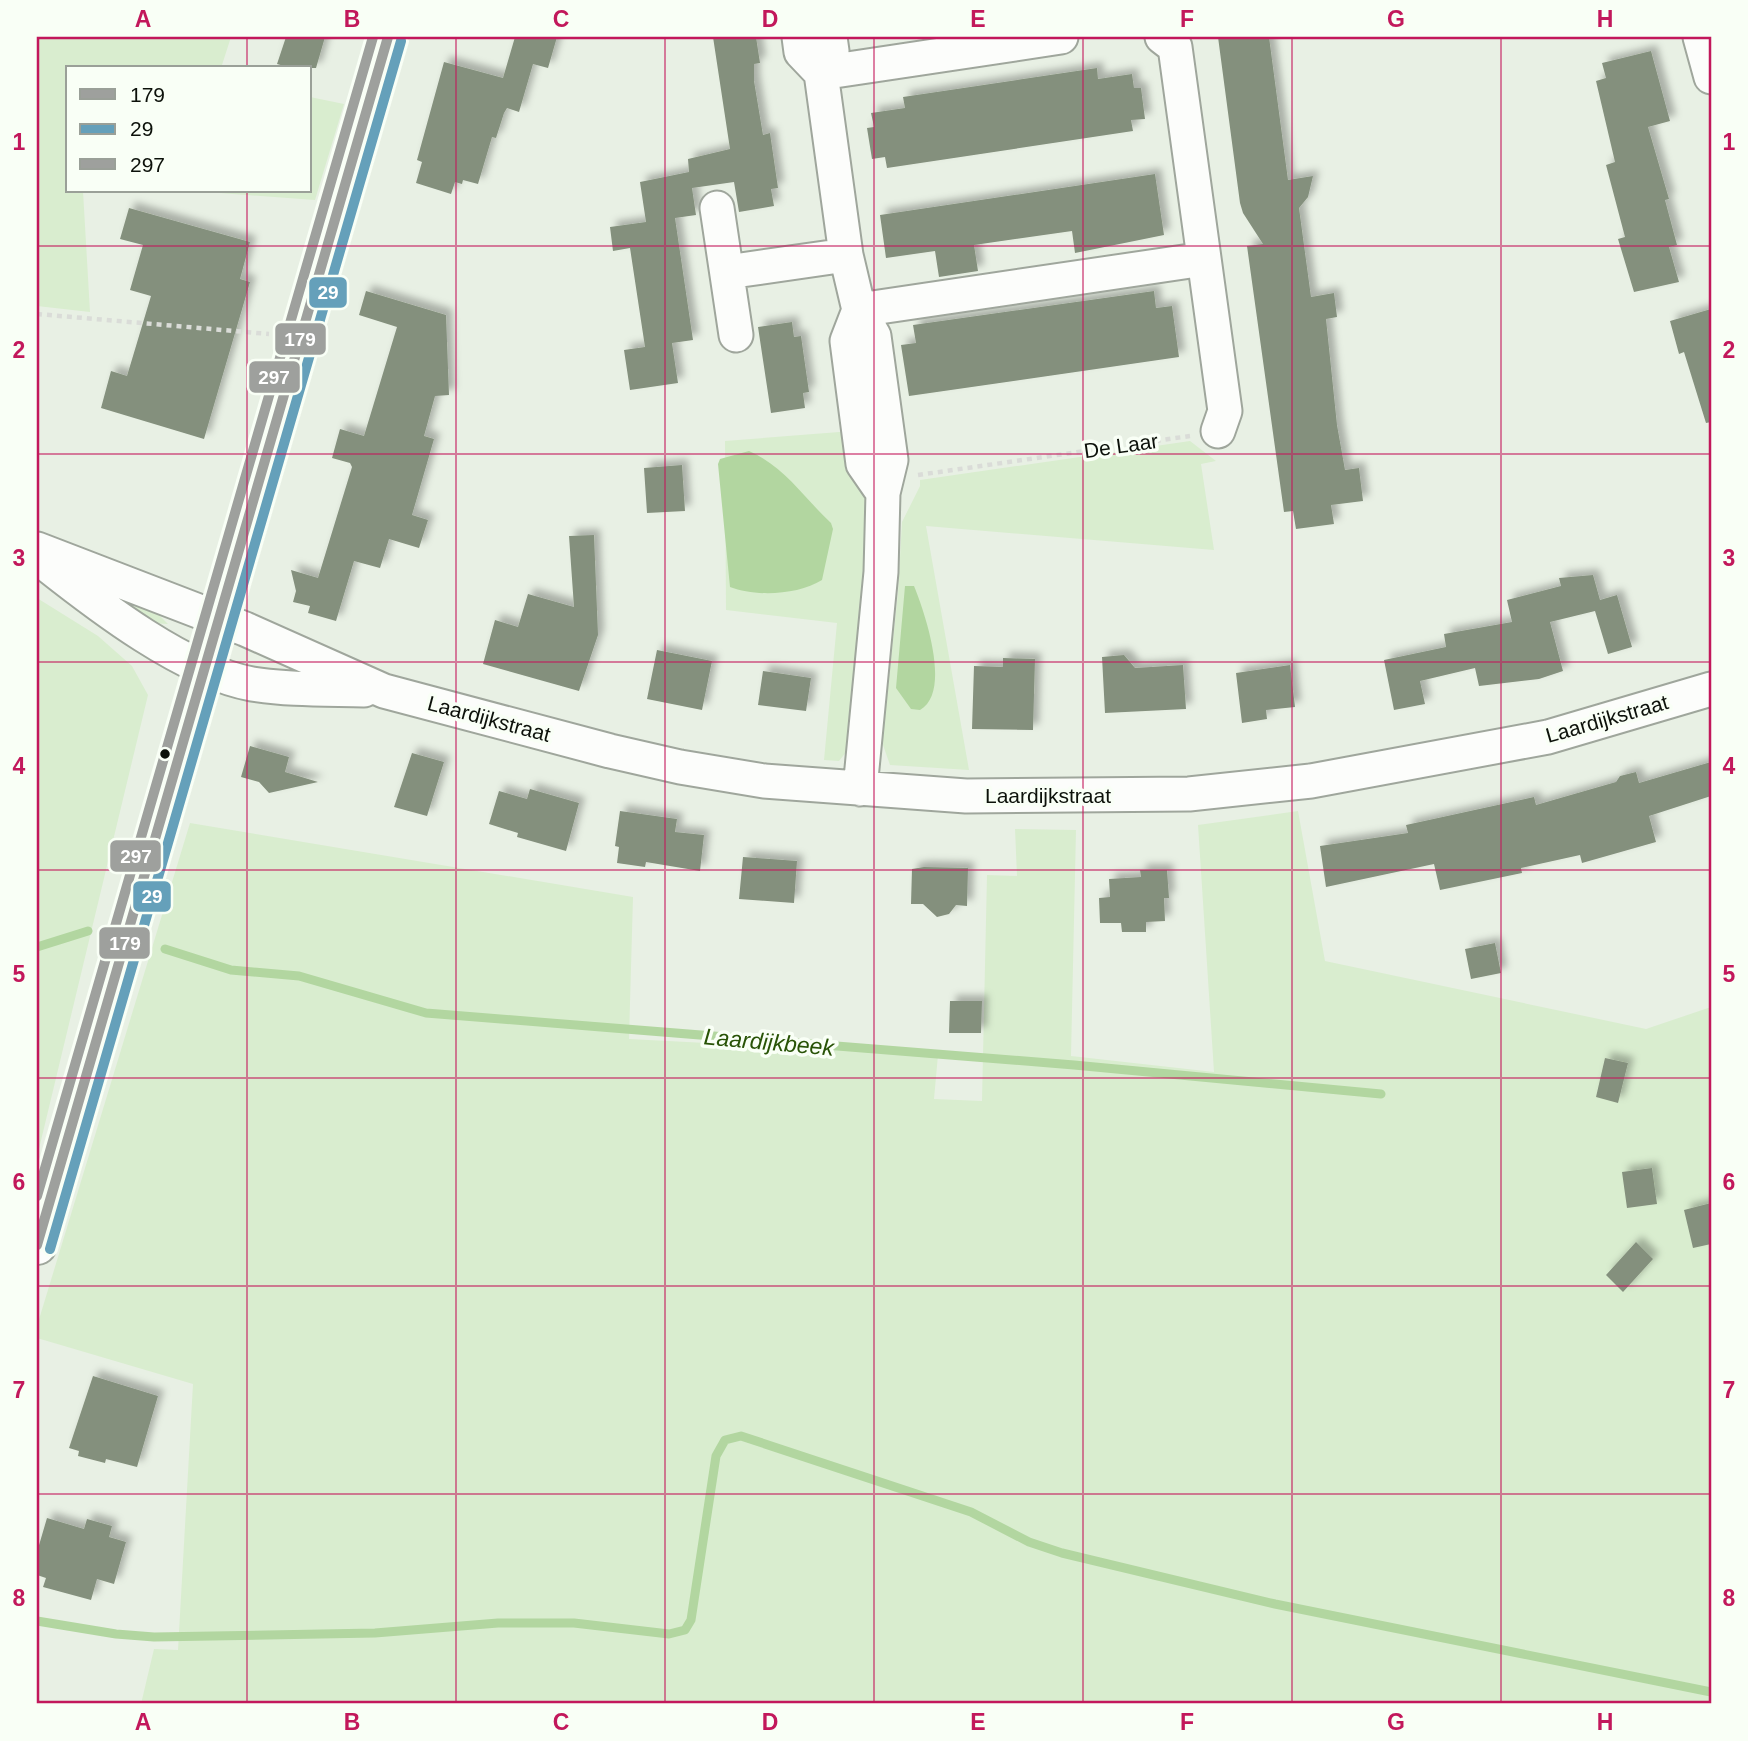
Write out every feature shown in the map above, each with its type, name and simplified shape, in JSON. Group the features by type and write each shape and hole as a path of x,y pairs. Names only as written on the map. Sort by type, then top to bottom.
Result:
{"main road":[{"path":"37,1245 388,37"}],"street":[{"path":"799,37 802,52 821,73 846,255 859,310 874,336 891,460 883,493 881,572 860,789"},
{"path":"821,73 832,51 830,37"},
{"path":"821,73 1061,37"},
{"path":"1162,37 1175,47 1225,411 1218,431"},
{"path":"1700,37 1711,77"},
{"path":"717,208 736,335"},
{"path":"727,272 846,255"},
{"path":"859,310 1204,259"},
{"name":"Laardijkstraat","path":"37,549 218,619 384,691 680,768 764,781 966,796 1075,798 1189,794 1311,781 1548,737 1711,689"},
{"name":"Laardijkstraat","path":"37,557 90,599 203,668 251,684 384,691"}],"path":[{"path":"37,314 300,337"},
{"name":"De Laar","path":"915,485 915,475 1218,431"}],"shaded area":[{"path":"37,37 231,37 222,66 66,66 66,192 83,192 90,312 37,306"},
{"path":"312,97 344,104 315,200 207,192 312,192"},
{"path":"852,431 870,493 871,532 847,751 839,761 824,760 837,623 726,610 725,441"},
{"path":"1190,441 1216,461 1201,464 1214,550 926,526 969,770 890,765 882,742 898,593 902,522 920,486 920,480"},
{"path":"749,451 773,465 831,523 833,529 822,580 801,589 777,593 752,592 730,587 718,464 720,459"},
{"path":"94,584 153,609 168,624 151,623"},
{"path":"905,586 914,586 933,651 934,687 929,701 920,710 911,709 896,688"},
{"path":"37,598 98,636 132,666 148,695 38,1153"},
{"path":"1298,811 1325,961 1646,1029 1711,1007 1711,1704 141,1704 154,1649 178,1650 193,1384 37,1338 37,1326 190,823 633,897 629,1039 938,1055 934,1099 982,1101 987,875 1017,876 1015,829 1076,830 1071,1056 1214,1072 1198,825"}],"building":[{"path":"286,37 325,37 316,68 277,64"},
{"path":"515,37 557,37 548,68 533,64 519,112 507,108 504,113 496,138 492,137 478,184 463,180 462,184 455,182 451,194 416,183 422,162 417,160 444,62 503,78"},
{"path":"713,37 756,37 760,63 754,64 754,81 763,135 770,133 778,188 771,189 774,206 739,212 734,182 692,188 696,215 675,218 693,340 672,343 678,383 630,390 624,350 645,347 630,248 613,251 610,227 646,222 640,182 689,172 688,159 730,149"},
{"path":"1218,37 1269,37 1288,180 1313,176 1308,197 1299,208 1311,297 1334,293 1337,317 1326,319 1337,425 1345,470 1359,468 1363,501 1331,505 1334,524 1296,529 1293,511 1284,512 1247,246 1263,244 1243,213 1240,203"},
{"path":"1651,51 1670,121 1648,127 1669,199 1665,200 1677,245 1669,247 1679,282 1634,292 1618,239 1625,237 1606,165 1615,162 1596,81 1606,78 1602,63"},
{"path":"1097,68 1098,79 1132,74 1134,88 1141,88 1145,119 1131,120 1133,131 887,168 885,157 872,159 867,128 874,127 871,113 905,108 903,97"},
{"path":"1155,174 1164,235 1075,253 1072,231 974,245 978,271 939,277 935,251 886,258 880,215"},
{"path":"129,208 250,242 240,279 250,282 204,439 101,408 111,371 127,376 151,296 130,290 143,245 120,239"},
{"path":"366,291 446,315 449,395 435,396 424,436 434,439 412,515 428,520 419,548 389,539 380,568 354,561 336,621 308,613 310,606 293,602 296,591 291,570 318,578 352,467 350,463 332,458 340,429 364,436 397,327 359,315"},
{"path":"1154,291 1156,308 1172,306 1179,357 909,396 901,345 916,343 913,325"},
{"path":"1711,309 1711,422 1706,423 1684,352 1679,354 1670,321"},
{"path":"792,322 794,337 801,336 809,392 803,393 805,408 771,413 758,327"},
{"path":"682,465 685,511 647,513 644,468"},
{"path":"594,535 598,635 579,691 483,664 495,620 518,627 528,594 574,607 569,536"},
{"path":"1593,575 1600,600 1617,595 1632,647 1608,654 1595,611 1550,622 1563,671 1539,679 1479,686 1475,668 1420,681 1425,704 1394,710 1384,660 1446,647 1444,634 1512,622 1507,600 1561,586 1559,578"},
{"path":"657,650 712,661 702,710 647,699"},
{"path":"1124,655 1135,668 1183,665 1186,709 1105,713 1102,657"},
{"path":"1003,658 1035,659 1033,730 972,729 974,666 1003,667"},
{"path":"1290,665 1295,707 1266,710 1267,719 1242,723 1236,673"},
{"path":"763,671 811,678 806,711 758,705"},
{"path":"250,746 289,757 285,772 318,782 269,793 259,782 241,777"},
{"path":"412,753 444,762 427,816 394,807"},
{"path":"1711,762 1711,796 1649,816 1656,842 1582,863 1580,855 1521,868 1522,873 1440,890 1434,864 1326,887 1320,846 1408,833 1406,825 1534,797 1536,805 1616,782 1620,776 1636,772 1639,783"},
{"path":"530,789 579,803 566,851 517,837 518,833 489,824 499,791 527,799"},
{"path":"620,811 677,819 675,832 704,835 700,871 646,862 645,867 617,863 619,847 615,846"},
{"path":"743,857 797,861 794,903 739,899"},
{"path":"968,868 967,906 956,905 949,914 937,917 923,904 911,904 912,869"},
{"path":"1140,870 1167,870 1169,898 1164,898 1165,921 1146,922 1146,932 1122,932 1121,923 1100,923 1099,898 1110,897 1109,879 1141,877"},
{"path":"1495,943 1501,973 1471,979 1465,949"},
{"path":"950,1001 982,1001 981,1033 949,1033"},
{"path":"1605,1058 1628,1063 1618,1103 1596,1097"},
{"path":"1652,1168 1657,1204 1627,1208 1622,1172"},
{"path":"1711,1203 1711,1244 1693,1248 1684,1210"},
{"path":"1636,1242 1653,1259 1623,1292 1606,1275"},
{"path":"93,1376 158,1396 137,1467 106,1459 105,1463 78,1456 79,1451 69,1448"},
{"path":"47,1518 84,1529 87,1519 112,1526 109,1537 126,1542 114,1584 97,1579 91,1600 43,1587 46,1578 37,1575 37,1552"}],"waterway":[{"name":"Laardijkbeek","path":"37,947 88,931"},
{"name":"Laardijkbeek","path":"165,949 231,970 299,976 426,1013 1074,1065 1381,1094"},
{"path":"37,1621 116,1634 154,1637 375,1633 498,1623 574,1623 669,1634 685,1630 691,1620 716,1456 725,1440 741,1436 971,1512 1029,1542 1062,1553 1275,1604 1711,1692"}],"transit line":[{"name":"297","path":"37,1196 373,37"},
{"name":"179","path":"37,1245 388,37"},
{"name":"29","path":"50,1249 401,41"}]}
